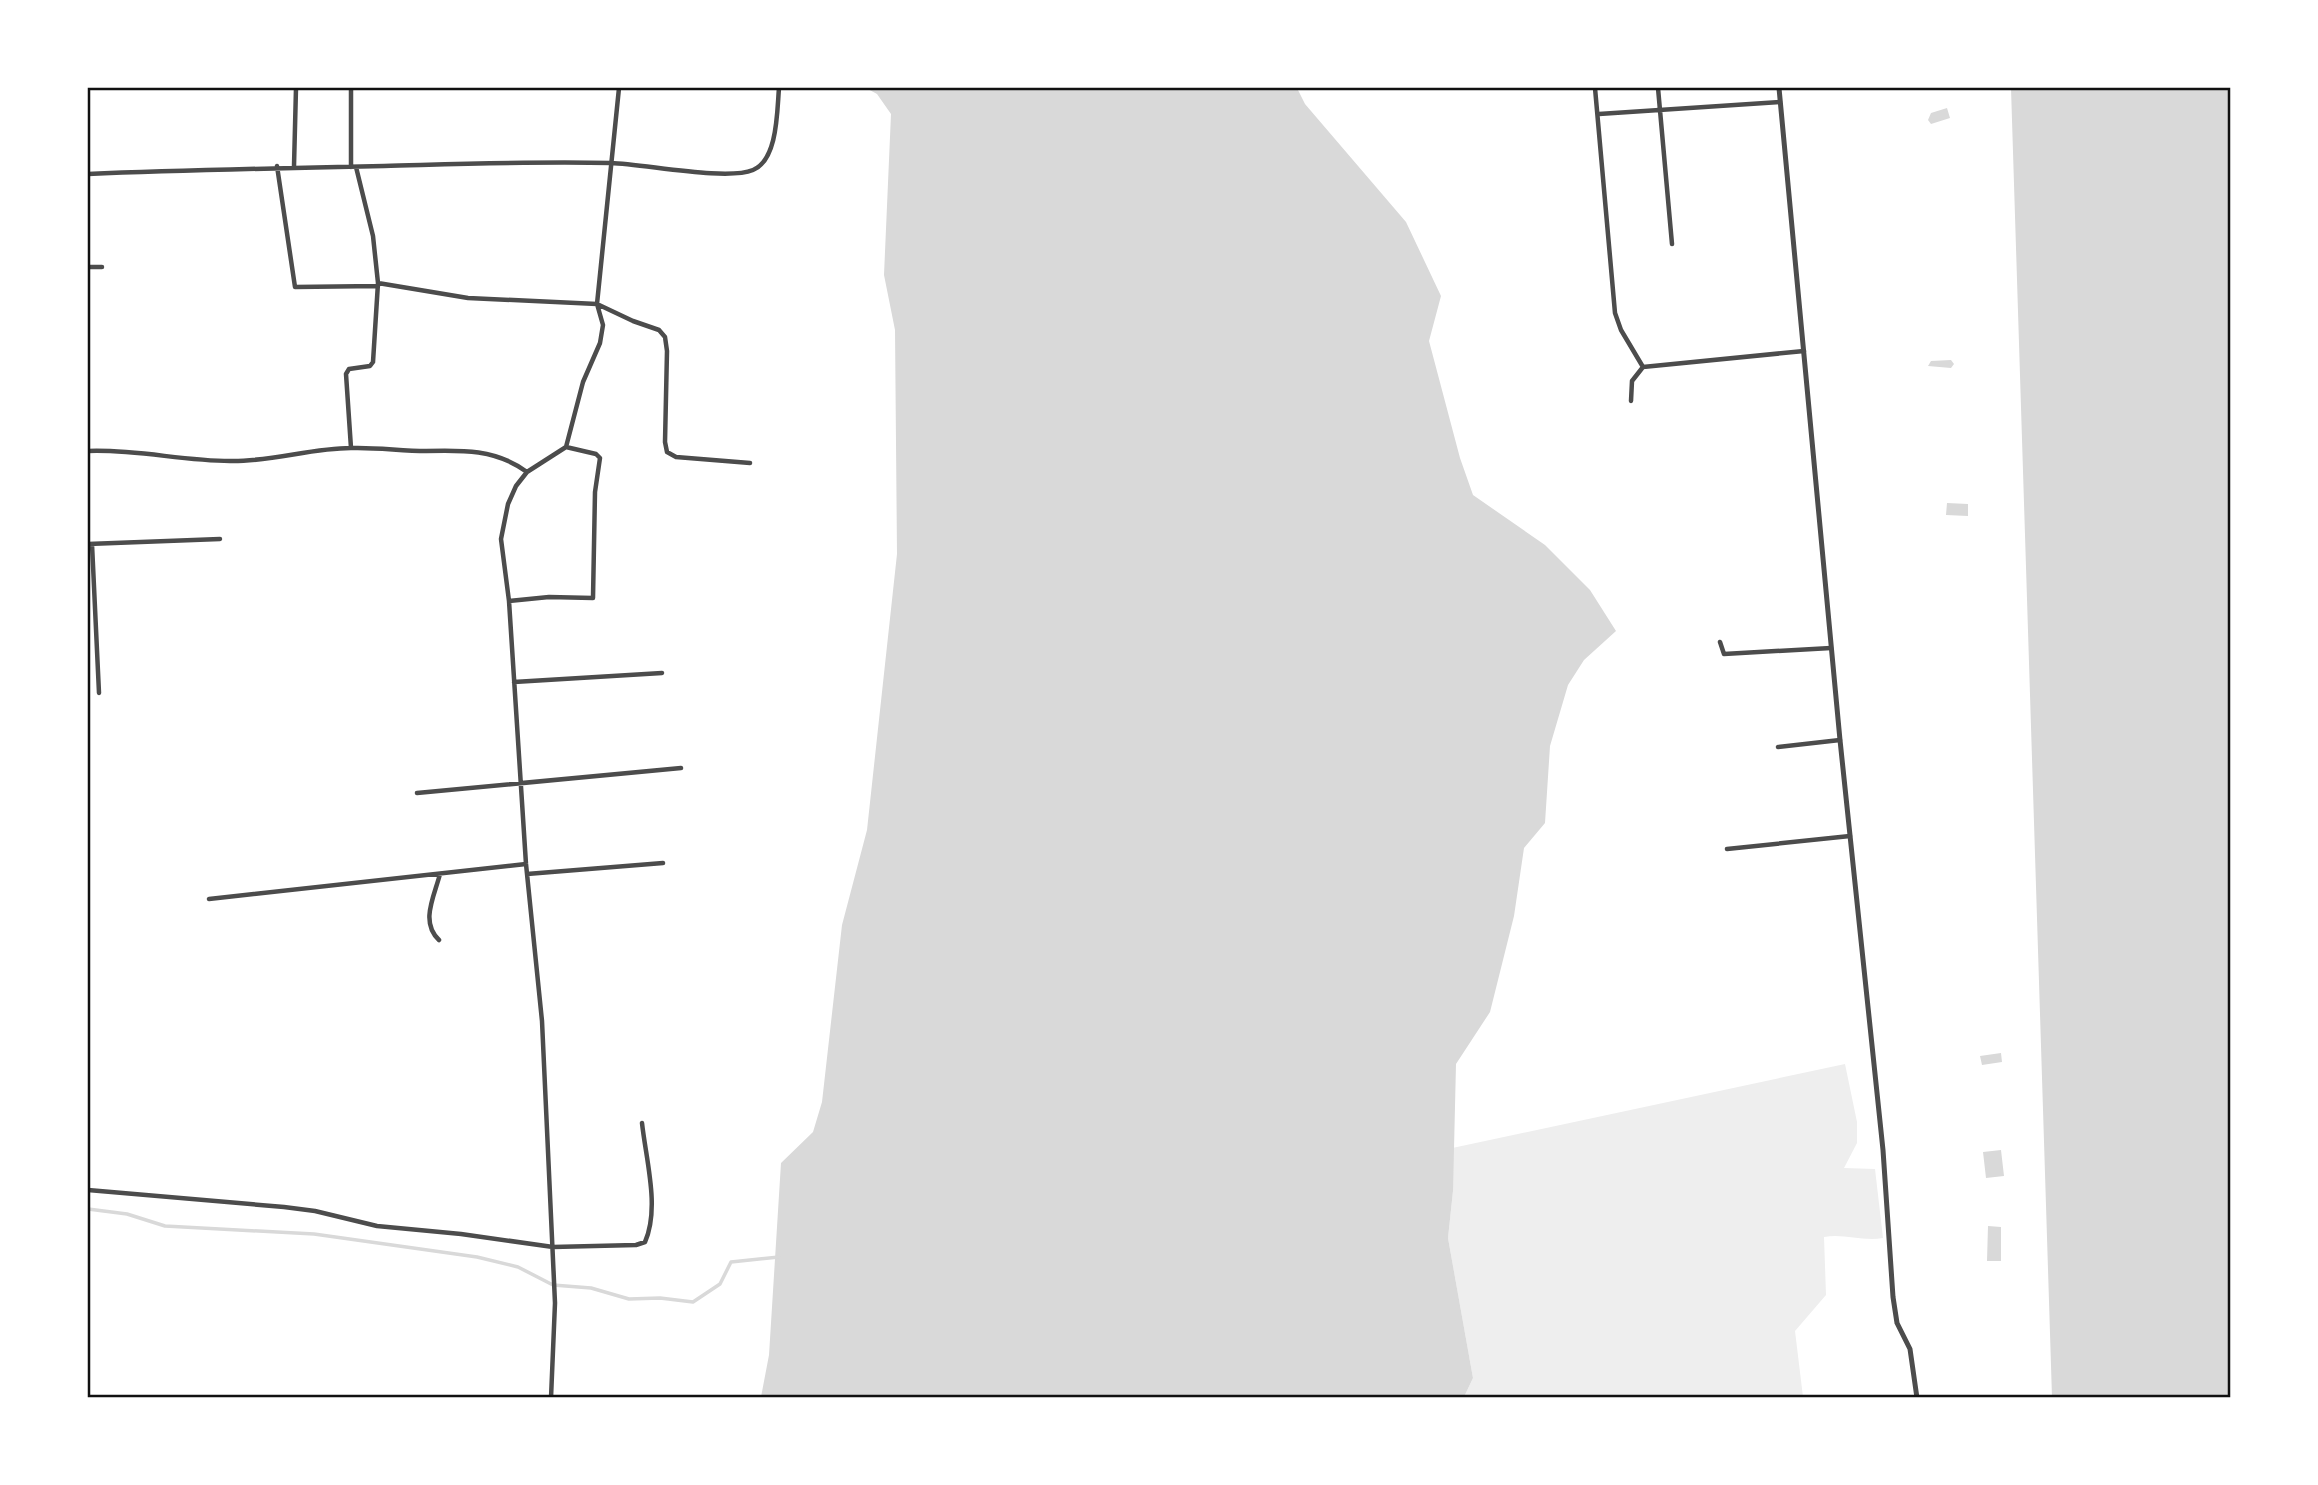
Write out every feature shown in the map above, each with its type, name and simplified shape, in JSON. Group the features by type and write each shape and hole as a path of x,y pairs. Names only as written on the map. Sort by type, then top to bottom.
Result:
{"street":[{"path":"294,166 296,88"},
{"path":"351,88 354,167 373,236 378,284 373,362 370,366 349,369 346,374 351,448"},
{"path":"551,1398 555,1303 542,1021 519,783 509,601 502,531 508,504 527,472 566,447 583,382 600,343 603,325 597,304 619,88"},
{"path":"88,174 277,166 613,163 724,172 751,171 762,165 770,148 779,88"},
{"path":"1595,88 1613,301 1621,330 1643,367"},
{"path":"1658,88 1672,244"},
{"path":"1779,88 1840,740 1883,1150 1893,1297 1897,1323 1910,1349 1917,1398"},
{"path":"1599,114 1780,102"},
{"path":"277,166 295,286 378,284 468,298 597,304 659,330 665,337 667,452 676,457 750,464"},
{"path":"88,267 102,267"},
{"path":"1631,401 1632,381 1643,367 1805,351"},
{"path":"509,601 549,597 593,598 595,492 600,458 596,454 566,447"},
{"path":"88,451 138,451 188,460 233,461 351,448 426,451 465,449 507,460 527,472"},
{"path":"99,693 90,544 220,539"},
{"path":"1720,642 1724,654 1831,648"},
{"path":"514,682 662,673"},
{"path":"1778,747 1840,740"},
{"path":"417,793 681,768"},
{"path":"1727,849 1850,836"},
{"path":"527,874 663,863"},
{"path":"209,899 526,864"},
{"path":"439,940 430,932 428,922 440,874"},
{"path":"88,1191 302,1209 377,1226 553,1247 645,1242 650,1230 651,1205 642,1123"}],"shaded area":[{"path":"866,88 1297,88 1305,104 1406,222 1441,296 1429,341 1460,458 1473,495 1545,545 1590,590 1616,631 1584,660 1568,685 1550,746 1545,823 1524,848 1514,916 1490,1012 1456,1064 1453,1191 1448,1238 1473,1378 1464,1397 761,1397 769,1355 781,1163 813,1132 822,1102 842,925 867,830 897,554 895,330 884,275 891,114 877,94"},
{"path":"2011,88 2230,88 2230,1397 2052,1397"},
{"path":"1947,108 1950,118 1931,124 1928,120 1931,113"},
{"path":"1951,360 1954,364 1951,368 1928,366 1931,361"},
{"path":"1947,503 1968,504 1968,516 1946,515"},
{"path":"2001,1053 2002,1062 1982,1065 1980,1056"},
{"path":"1845,1064 1857,1122 1857,1143 1844,1168 1875,1169 1883,1238 1824,1237 1826,1295 1795,1331 1803,1397 1464,1397 1473,1378 1448,1238 1453,1191 1443,1150"},
{"path":"2001,1150 2004,1176 1986,1178 1983,1152"},
{"path":"1988,1226 2001,1227 2001,1261 1987,1261"}],"waterway":[{"path":"88,1209 127,1214 165,1226 314,1234 477,1257 518,1267 553,1285 591,1288 629,1299 660,1298 693,1302 720,1284 731,1262 779,1257"}]}
